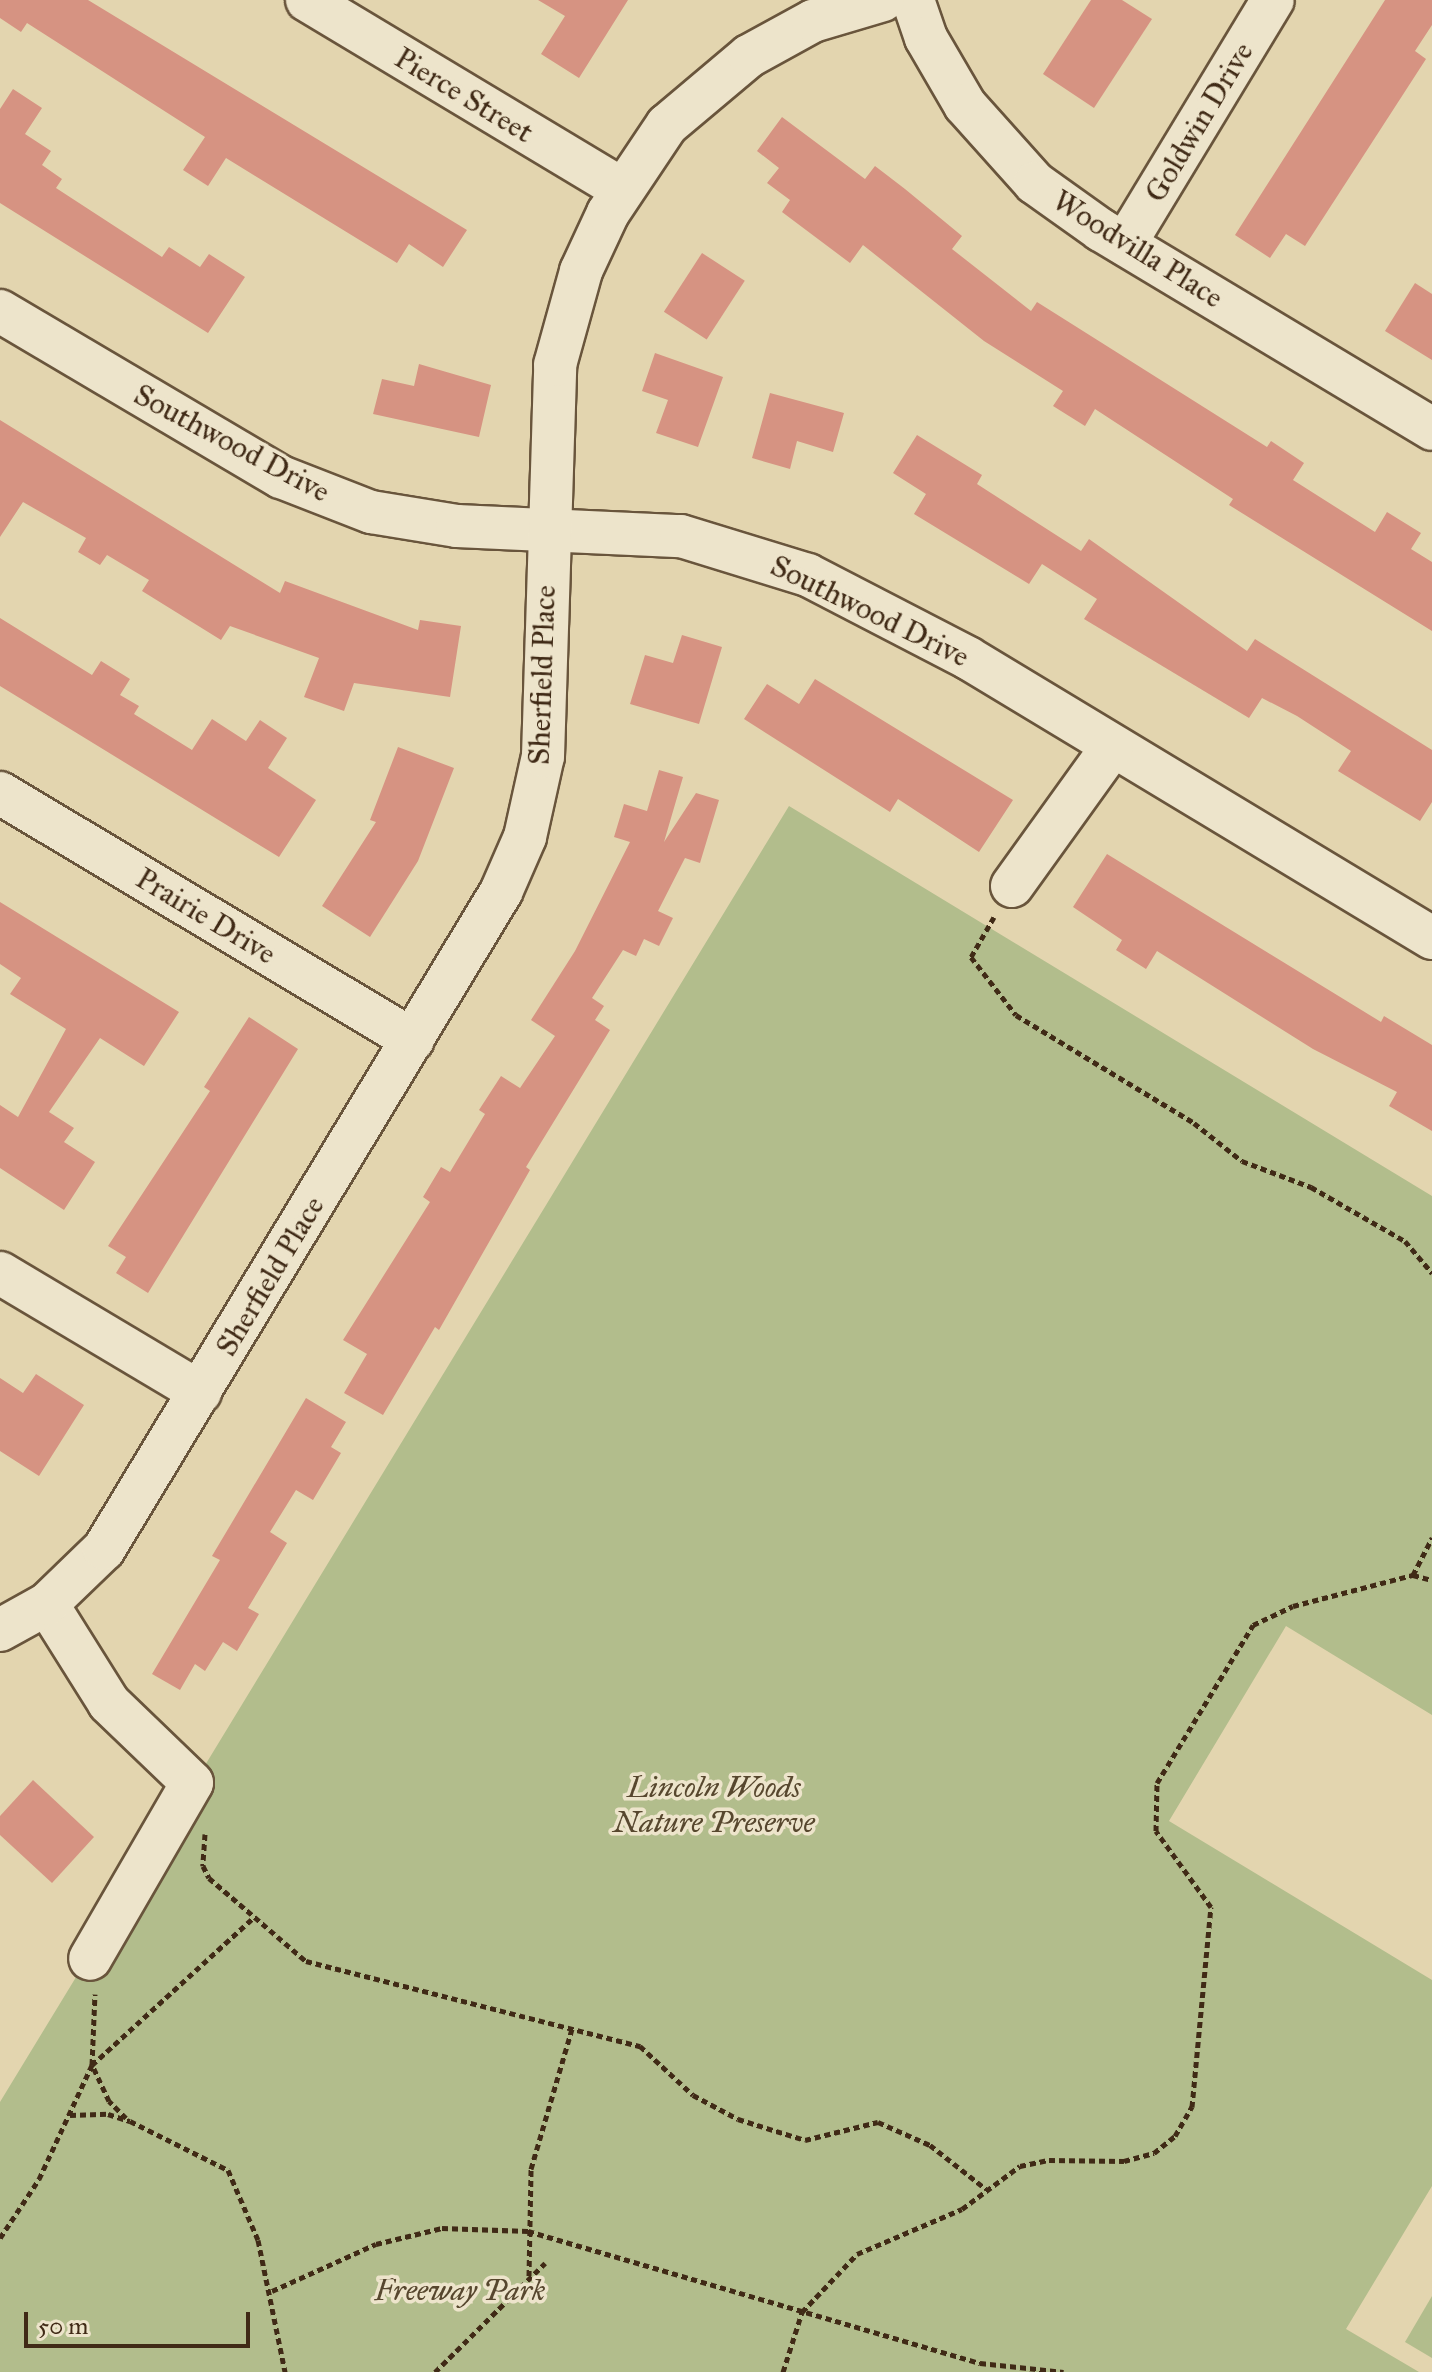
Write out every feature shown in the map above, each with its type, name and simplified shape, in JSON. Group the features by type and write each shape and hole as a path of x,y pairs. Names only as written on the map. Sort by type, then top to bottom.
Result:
{"street":[{"name":"Pierce Street","path":"307,0 621,189"},
{"name":"Sherfield Place","path":"0,1630 47,1604 104,1549 501,892 535,799 546,715 549,426 562,332 585,261 621,189 667,125 749,56 813,21 883,0"},
{"name":"Woodvilla Place","path":"913,0 948,78 988,135 1035,183 1125,244 1432,429"},
{"name":"Goldwin Drive","path":"1125,244 1273,0"},
{"name":"Southwood Drive","path":"0,311 242,455 326,497 411,520 681,536 808,575 912,627 1432,938"},
{"path":"1012,886 1112,747"},
{"name":"Prairie Drive","path":"0,793 413,1040"},
{"path":"0,1273 200,1392"},
{"path":"47,1604 109,1703 188,1790 90,1959"}],"path":[{"path":"1012,886 971,957 1016,1015 1194,1123 1242,1161 1311,1187 1405,1241 1432,1273"},
{"path":"1413,1575 1432,1538"},
{"path":"783,2372 800,2315 857,2254 962,2209 1020,2166 1049,2160 1124,2161 1154,2153 1175,2136 1192,2107 1211,1907 1156,1831 1157,1783 1253,1625 1293,1606 1413,1575 1432,1580"},
{"path":"188,1790 203,1818 203,1866 209,1878 306,1961 640,2046 693,2095 738,2119 805,2140 878,2122 930,2145 986,2190"},
{"path":"92,2065 254,1917"},
{"path":"0,2238 70,2115 92,2065 98,1967 90,1959"},
{"path":"529,2276 531,2169 572,2029"},
{"path":"92,2065 109,2101 130,2121"},
{"path":"70,2115 108,2114 130,2121 228,2170 241,2193 272,2291 285,2372"},
{"path":"272,2291 376,2244 442,2228 528,2233 800,2315 980,2363 1064,2372"},
{"path":"435,2372 545,2263"}],"green space":[{"name":"Lincoln Woods Nature Preserve","path":"789,806 1432,1196 1432,1715 1286,1626 1169,1821 1432,1980 1432,2186 1346,2329 1419,2372 0,2372 0,2102"},
{"path":"1432,2296 1432,2358 1405,2342"}],"building":[{"path":"0,0 88,0 467,230 443,267 409,244 397,263 226,158 208,186 183,170 205,137 27,23 21,32 0,18"},
{"path":"538,0 628,0 579,78 541,54 565,16"},
{"path":"1091,0 1122,0 1152,19 1094,108 1043,74"},
{"path":"1385,0 1432,0 1432,25 1415,51 1426,59 1305,246 1286,234 1270,258 1235,235"},
{"path":"13,89 42,108 25,134 51,151 42,165 62,179 56,188 162,257 169,247 200,267 209,254 245,277 208,333 0,203 0,109"},
{"path":"782,117 865,179 875,166 905,189 962,236 952,249 1031,311 1037,302 1267,447 1271,441 1304,463 1293,480 1375,532 1387,512 1421,533 1411,549 1432,562 1432,631 1229,505 1233,499 1095,409 1085,426 1053,406 1063,391 984,341 863,245 850,263 782,212 790,200 767,183 779,168 757,151"},
{"path":"702,253 745,281 707,339 664,312"},
{"path":"1415,283 1432,294 1432,360 1385,331"},
{"path":"655,353 723,377 698,447 656,433 668,400 642,391"},
{"path":"419,364 491,385 479,437 373,414 382,379 414,386"},
{"path":"770,393 844,413 833,452 797,441 790,469 752,458"},
{"path":"0,420 280,593 285,581 418,630 420,620 461,626 450,697 354,683 344,711 304,697 319,658 230,626 221,640 142,591 149,580 107,555 100,565 78,552 86,538 23,502 0,537"},
{"path":"917,435 982,475 977,484 1081,551 1089,539 1247,651 1255,639 1432,750 1432,802 1420,821 1338,771 1351,751 1297,716 1262,698 1249,718 1084,619 1097,599 1042,564 1029,584 914,514 926,494 893,473"},
{"path":"0,618 92,675 101,661 130,679 120,695 139,706 134,714 192,750 212,719 246,741 260,720 287,738 268,768 316,800 279,857 0,686"},
{"path":"682,635 722,647 699,724 630,704 645,655 673,663"},
{"path":"815,679 1013,800 979,852 898,799 890,812 744,719 767,684 799,704"},
{"path":"398,747 454,768 418,861 370,937 322,906 376,822 370,820"},
{"path":"659,770 683,777 664,842 696,793 719,800 700,863 685,858 658,911 673,918 659,946 644,939 636,956 623,950 592,998 604,1006 595,1020 610,1030 526,1167 530,1170 439,1330 435,1327 383,1415 344,1393 367,1354 343,1340 430,1202 423,1197 441,1167 450,1172 485,1114 479,1110 501,1076 520,1088 555,1036 531,1020 575,951 630,842 614,837 624,804 647,811"},
{"path":"1107,854 1381,1022 1384,1016 1432,1045 1432,1131 1389,1106 1397,1092 1313,1049 1157,951 1146,969 1116,950 1122,940 1073,907"},
{"path":"0,902 179,1012 144,1066 100,1038 49,1112 74,1128 64,1142 95,1162 64,1210 0,1168 0,1105 18,1117 66,1029 10,994 21,978 0,964"},
{"path":"249,1017 298,1049 148,1293 116,1273 126,1257 108,1246 210,1091 204,1087"},
{"path":"36,1374 84,1405 39,1476 0,1451 0,1378 23,1393"},
{"path":"306,1398 346,1422 331,1447 341,1453 313,1500 296,1490 270,1532 287,1543 248,1608 259,1614 237,1651 223,1642 205,1671 195,1664 180,1690 152,1674 220,1560 212,1556"},
{"path":"33,1780 94,1837 52,1883 0,1835 0,1816"}],"park label":[{"name":"Freeway Park","path":"460,2290"}]}
